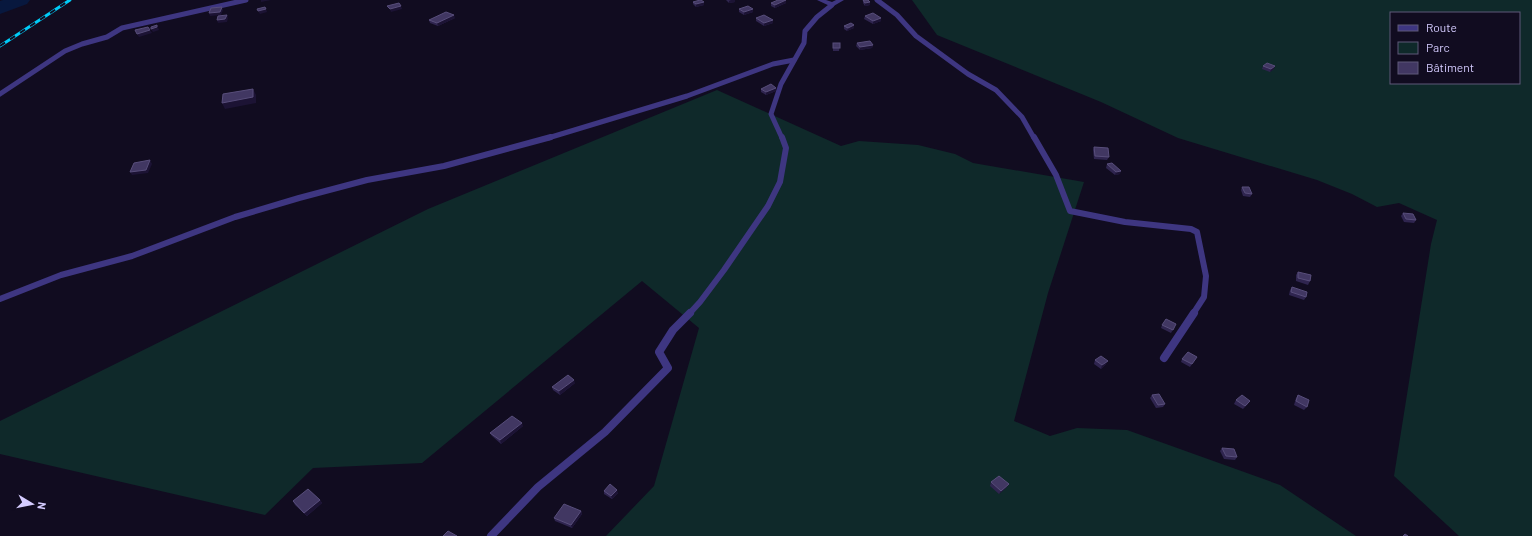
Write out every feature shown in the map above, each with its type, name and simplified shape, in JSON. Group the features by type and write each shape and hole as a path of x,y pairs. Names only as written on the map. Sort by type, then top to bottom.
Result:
{"street":[{"path":"820,0 832,5 841,0"}],"lane":[{"path":"0,94 65,51 76,46 105,38 122,28 246,0"},
{"path":"877,0 897,15 916,36 968,74 996,90 1007,100 1022,118 1056,175 1070,211 1125,222 1191,229 1197,232 1206,276 1204,297 1164,358"},
{"path":"491,536 538,487 605,432 668,368 659,352 673,330 700,302 724,270 768,206 780,182 786,148 771,114 781,84 804,43 805,31 817,17 832,5"},
{"path":"0,299 61,275 132,256 235,217 367,180 444,166 532,143 687,96 773,64 794,60"}],"green space":[{"path":"912,0 1532,0 1532,536 1459,536 1394,476 1431,244 1437,220 1399,203 1377,207 1352,194 1317,180 1178,138 1101,102 937,35"},
{"path":"717,90 841,146 859,141 918,145 955,154 973,163 1084,182 1048,293 1014,421 1050,436 1077,428 1127,430 1280,485 1356,536 606,536 654,486 699,328 642,281 422,463 313,468 265,515 0,454 0,421 428,209"}],"building":[{"path":"701,0 704,2 696,4 693,2"},
{"path":"778,0 786,0 775,5 771,3"},
{"path":"863,0 868,0 870,2 865,3"},
{"path":"399,3 401,6 390,9 387,6"},
{"path":"748,6 753,9 744,12 739,9"},
{"path":"222,7 220,12 209,13 211,8"},
{"path":"265,7 266,9 258,11 257,9"},
{"path":"446,12 454,15 437,23 429,20"},
{"path":"873,13 881,18 873,21 865,16"},
{"path":"227,15 225,19 217,20 218,16"},
{"path":"764,15 773,20 764,23 756,18"},
{"path":"851,23 854,25 848,28 844,26"},
{"path":"157,25 157,27 151,29 151,27"},
{"path":"148,27 150,30 137,34 135,30"},
{"path":"870,41 873,45 860,47 857,43"},
{"path":"833,43 840,43 840,48 833,48"},
{"path":"1267,63 1275,66 1271,69 1263,66"},
{"path":"771,84 776,88 766,92 761,89"},
{"path":"253,89 253,97 222,103 223,94"},
{"path":"1094,147 1108,148 1109,157 1095,156"},
{"path":"150,160 146,170 130,172 134,163"},
{"path":"1112,163 1121,171 1116,172 1107,164"},
{"path":"1242,187 1249,187 1252,194 1245,193"},
{"path":"1403,213 1413,214 1416,220 1406,219"},
{"path":"1298,272 1311,275 1310,281 1298,278"},
{"path":"1292,287 1307,292 1306,297 1291,292"},
{"path":"1166,319 1176,324 1173,330 1162,325"},
{"path":"1188,352 1197,357 1192,364 1182,359"},
{"path":"1101,356 1108,361 1102,365 1095,360"},
{"path":"568,375 574,380 559,391 552,387"},
{"path":"1159,394 1165,404 1158,405 1152,395"},
{"path":"1242,395 1250,401 1245,406 1236,400"},
{"path":"1298,395 1309,400 1307,407 1296,401"},
{"path":"512,416 522,423 500,440 490,433"},
{"path":"1222,448 1234,449 1237,457 1226,456"},
{"path":"999,476 1009,484 1001,491 991,482"},
{"path":"610,484 617,490 611,496 604,491"},
{"path":"308,489 320,500 304,513 293,501"},
{"path":"564,504 581,511 571,525 554,518"},
{"path":"448,531 457,536 443,536"}],"waterway":[{"path":"0,8 20,0"}],"railway":[{"path":"0,46 70,0"}]}
